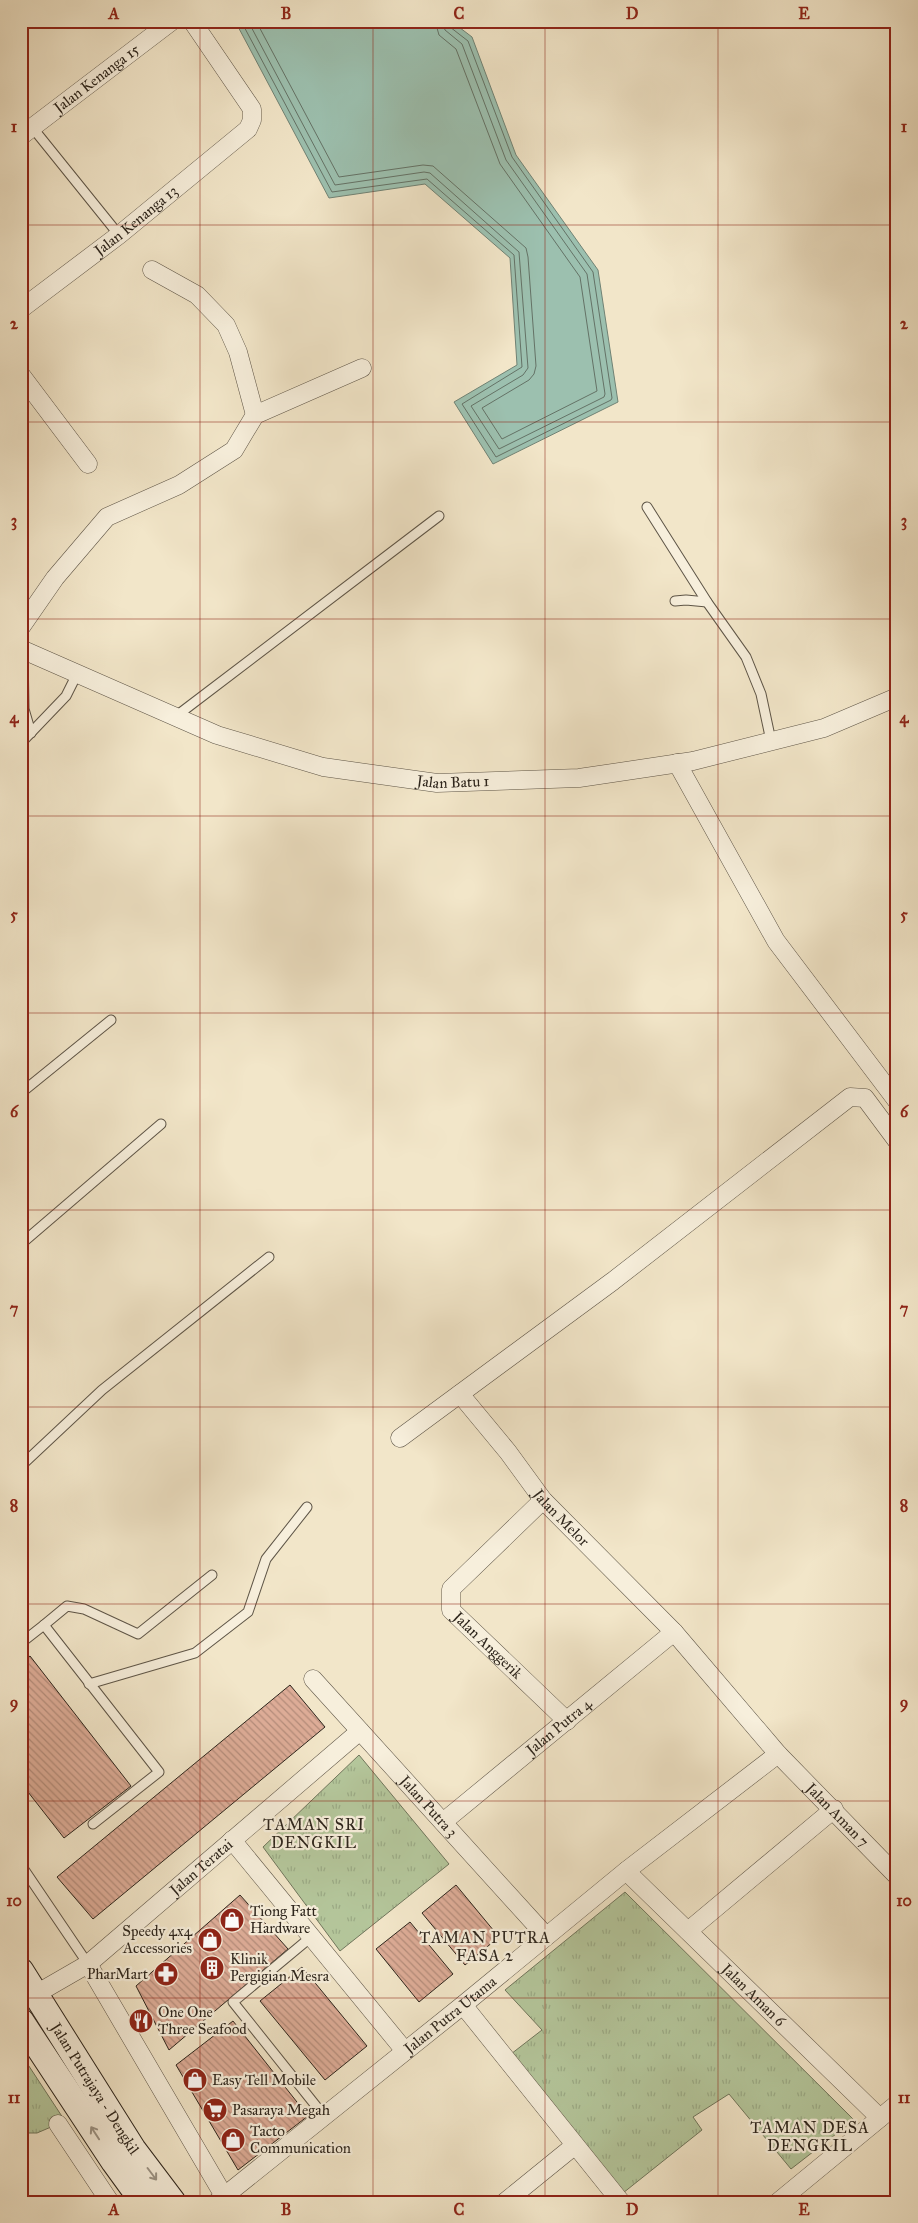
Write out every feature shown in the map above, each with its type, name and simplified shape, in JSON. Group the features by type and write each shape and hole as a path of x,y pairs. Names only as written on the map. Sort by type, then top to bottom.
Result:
{"main road":[{"name":"Jalan Putrajaya - Dengkil","path":"21,1971 133,2149 173,2202"},
{"name":"Jalan Putrajaya - Dengkil","path":"21,2021 114,2162 144,2202"}],"street":[{"name":"Jalan Kenanga 15","path":"27,132 172,21"},
{"name":"Jalan Kenanga 13","path":"21,309 119,235 248,129 252,120 252,110 192,21"},
{"path":"152,270 197,296 226,325 238,352 255,415"},
{"path":"21,627 55,578 107,517 179,484 234,450 255,415 362,368"},
{"path":"21,375 88,464"},
{"name":"Jalan Batu 1","path":"22,649 217,735 323,767 437,783 579,778 677,763 824,728 897,697"},
{"path":"677,763 776,941 897,1102"},
{"path":"400,1438 613,1281 850,1097 865,1098 897,1141"},
{"name":"Jalan Melor","path":"460,1394 508,1452 543,1500 674,1632 778,1754"},
{"name":"Jalan Anggerik","path":"543,1500 451,1589 451,1610 567,1721"},
{"name":"Jalan Putra 4","path":"443,1822 674,1632"},
{"name":"Jalan Putra 3","path":"313,1679 546,1936"},
{"name":"Jalan Teratai","path":"36,1994 88,1964 360,1731"},
{"name":"Jalan Aman 7","path":"778,1754 834,1809 897,1876"},
{"name":"Jalan Putra Utama","path":"224,2200 324,2116 626,1871 778,1754"},
{"path":"688,1931 834,1809"},
{"path":"232,1840 405,2051"},
{"name":"Jalan Aman 6","path":"626,1871 880,2118"},
{"path":"88,1964 224,2200"},
{"path":"463,2005 574,2146 621,2202"},
{"path":"778,2202 897,2104"},
{"path":"58,2124 110,2202"},
{"path":"505,2202 574,2146"},
{"path":"92,2176 114,2162"}],"lane":[{"path":"27,132 119,235"},
{"path":"647,508 754,672 761,694 771,741"},
{"path":"175,717 439,516"},
{"path":"675,601 707,602"},
{"path":"22,649 24,709 31,733"},
{"path":"21,743 66,696 77,674"},
{"path":"21,1093 111,1020"},
{"path":"21,1244 162,1124"},
{"path":"21,1466 102,1390 269,1257"},
{"path":"89,1684 195,1653 248,1612 266,1559 307,1507"},
{"path":"21,1643 67,1606 84,1608 138,1634 212,1575"},
{"path":"44,1625 159,1772 93,1824"},
{"path":"21,1865 88,1964"},
{"path":"311,1937 234,2002 324,2116"}],"green space":[{"path":"359,1755 449,1864 340,1951 263,1847"},
{"path":"625,1892 854,2120 791,2169 729,2094 693,2117 702,2130 623,2193 511,2054 542,2030 505,1990"},
{"path":"21,2054 65,2121 37,2133 21,2133"}],"water":[{"path":"235,21 451,21 472,37 516,155 598,270 618,402 493,464 454,402 517,365 510,258 425,184 329,198"}],"building":[{"path":"30,1656 131,1786 64,1838 21,1783 21,1663"},
{"path":"290,1685 325,1727 93,1919 57,1877"},
{"path":"456,1885 499,1937 465,1965 422,1913"},
{"name":"Klinik Pergigian Mesra","path":"240,1895 288,1949 169,2050 136,1986"},
{"path":"410,1922 453,1974 419,2002 376,1949"},
{"path":"302,1967 367,2046 325,2080 260,2001"},
{"path":"233,2021 308,2116 238,2170 176,2065"}],"place":[{"name":"Tiong Fatt Hardware","path":"232,1920"},
{"name":"Speedy 4x4 Accessories","path":"210,1940"},
{"name":"Klinik Pergigian Mesra","path":"212,1968"},
{"name":"PharMart","path":"166,1974"},
{"name":"One One Three Seafood","path":"141,2021"},
{"name":"Easy Tell Mobile","path":"195,2080"},
{"name":"Pasaraya Megah","path":"215,2110"},
{"name":"Tacto Communication","path":"233,2140"}],"district":[{"name":"TAMAN SRI DENGKIL","path":"314,1833"},
{"name":"TAMAN PUTRA FASA 2","path":"485,1946"},
{"name":"TAMAN DESA DENGKIL","path":"810,2136"}]}
